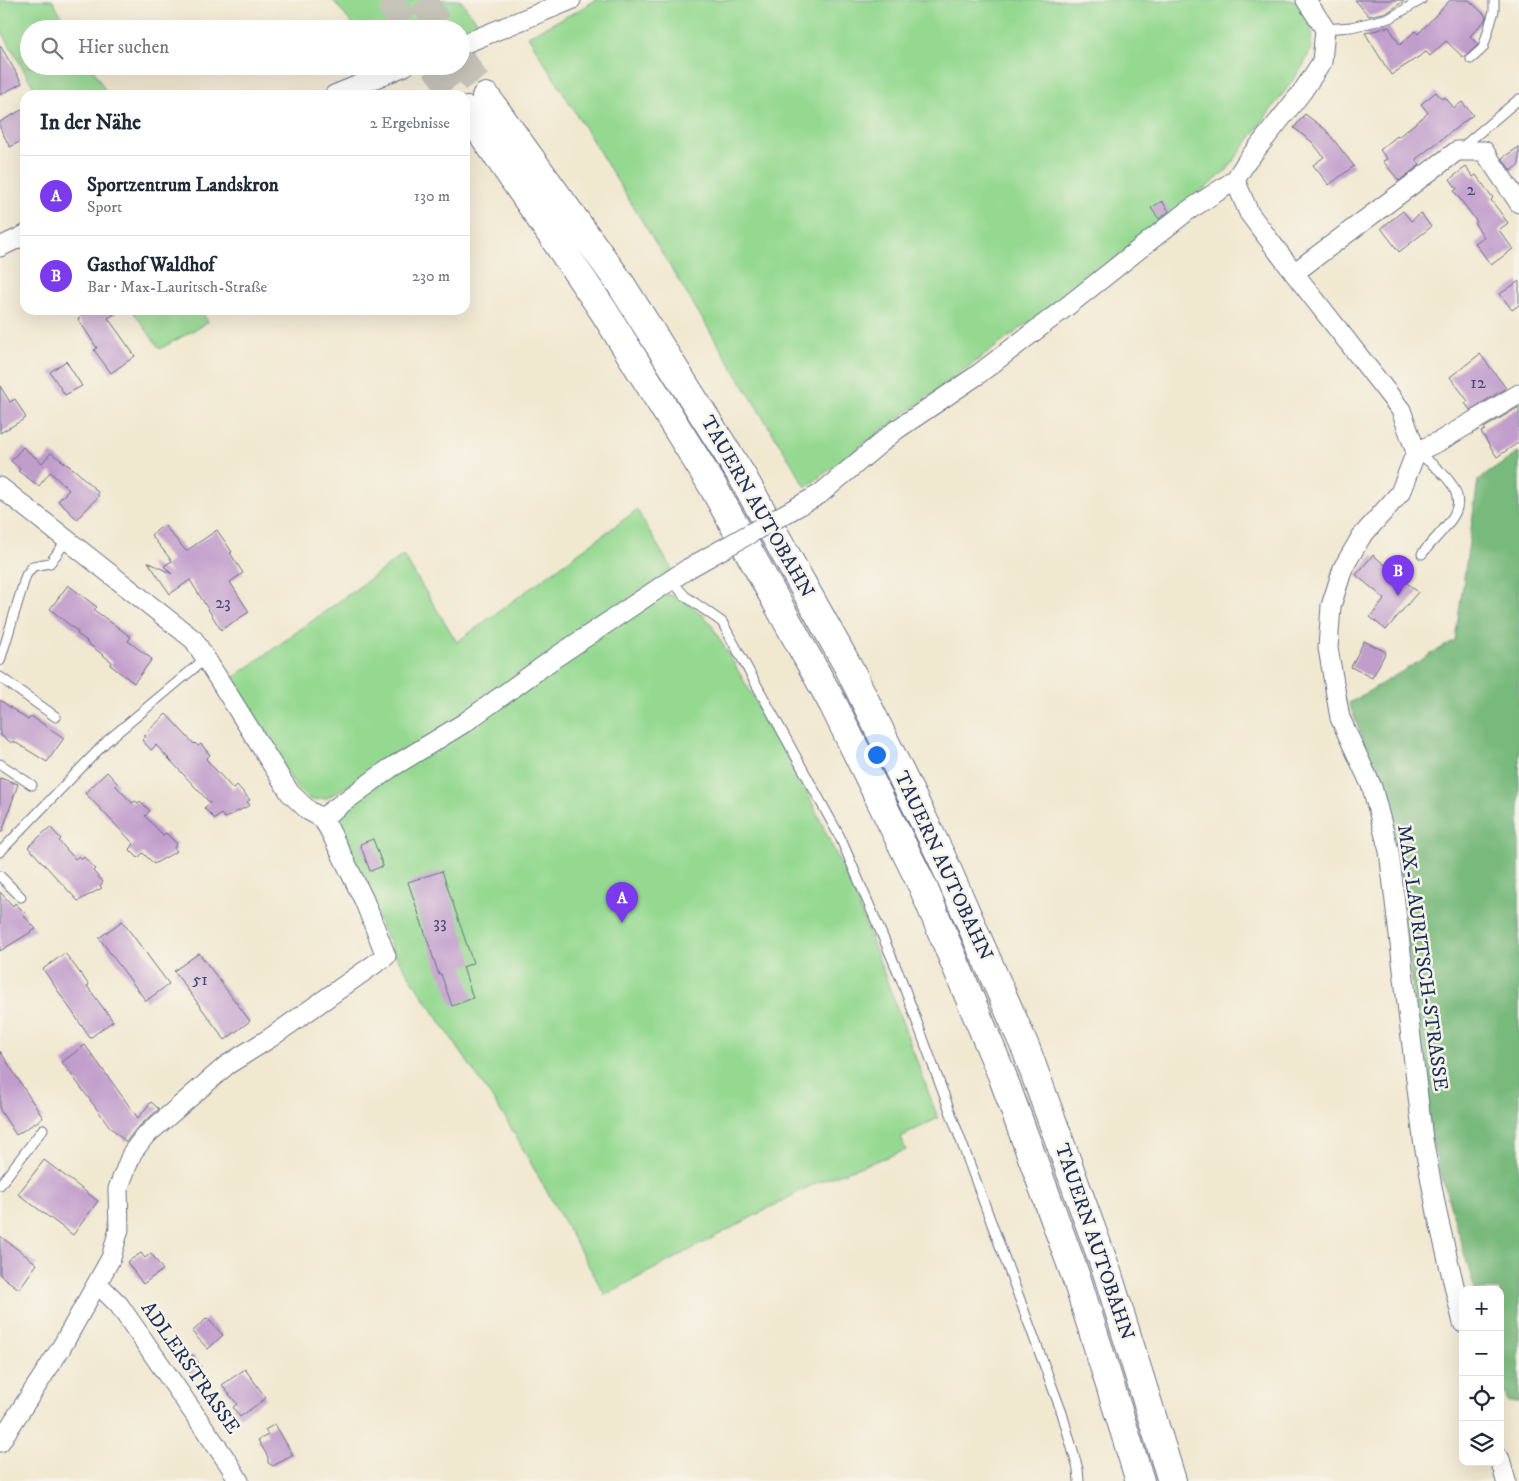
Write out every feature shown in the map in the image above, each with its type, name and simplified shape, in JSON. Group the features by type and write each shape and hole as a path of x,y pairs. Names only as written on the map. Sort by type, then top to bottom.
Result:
{"highway":[{"name":"TAUERN AUTOBAHN","path":"1140,1481 1077,1280 1002,1075 923,887 834,704 711,483 476,104 625,291 742,476 850,670 942,858 1026,1049 1107,1272 1172,1481"}],"street":[{"path":"470,41 571,0"},
{"path":"322,818 389,769 464,723 556,657 671,580 820,494 896,430 976,376 1186,212 1235,180 1246,161 1302,92 1322,62 1325,29 1306,0"},
{"path":"346,90 383,75"},
{"path":"1294,274 1457,151 1484,151 1519,203"},
{"path":"1235,180 1249,212 1294,274 1401,410 1416,452 1440,441 1519,394"},
{"path":"0,247 20,237"},
{"name":"MAX-LAURITSCH-STRASSE","path":"1416,452 1400,492 1361,537 1343,568 1331,606 1328,648 1340,718 1372,788 1389,851 1423,1139 1438,1218 1459,1306"},
{"path":"0,487 194,640 290,793 309,811 322,818 329,829 364,900 386,956 270,1038 227,1065 144,1137 132,1153 118,1190 119,1229 111,1258 61,1348 0,1442"},
{"name":"ADLERSTRASSE","path":"98,1284 119,1305 239,1481"},
{"path":"1502,1466 1506,1481"}],"lane":[{"path":"1325,29 1351,27 1390,18 1421,0"},
{"path":"1471,59 1483,48 1494,11 1494,0"},
{"path":"1457,151 1519,99"},
{"path":"1416,452 1439,468 1454,488 1458,504 1454,515 1422,554"},
{"path":"0,661 26,575 33,566 50,563 67,540"},
{"path":"671,580 684,596 722,622 840,837 908,997 1062,1413 1078,1470 1079,1481"},
{"path":"0,852 107,741 205,659"},
{"path":"0,677 56,716"},
{"path":"0,764 32,785"},
{"path":"0,876 21,897"},
{"path":"0,1185 43,1129"}],"green space":[{"path":"0,0 52,0 64,20 20,20 20,63 0,28"},
{"path":"333,0 460,0 480,25 470,29 470,20 349,20"},
{"path":"595,0 1298,0 1312,23 1311,48 1303,66 1226,171 1151,232 806,487 528,36"},
{"path":"27,75 96,75 105,90 35,90"},
{"path":"136,315 204,315 208,322 160,349"},
{"path":"1519,452 1519,1402 1508,1402 1504,1389 1504,1286 1474,1286 1430,1136 1393,821 1349,703 1455,640 1478,480"},
{"path":"637,510 672,570 468,715 327,798 311,800 299,791 229,681 403,555 457,642"},
{"path":"660,593 683,598 709,621 800,777 854,893 938,1118 901,1137 906,1150 818,1182 605,1295 506,1119 394,953 328,814"}],"building":[{"path":"1355,0 1405,0 1388,12 1369,16"},
{"path":"1450,0 1469,0 1486,16 1485,20 1470,36 1478,45 1464,58 1446,41 1430,56 1426,52 1391,75 1365,33 1389,27 1400,45 1415,31 1418,34"},
{"path":"0,45 22,83 0,95"},
{"path":"1436,92 1442,99 1445,97 1454,108 1462,102 1473,115 1416,159 1420,165 1399,181 1383,161 1387,159 1380,150 1428,113 1421,104"},
{"path":"20,111 20,142 10,147 0,128 0,122"},
{"path":"1305,114 1326,130 1354,166 1329,185 1313,165 1324,157 1312,142 1294,128"},
{"path":"1519,147 1519,165 1511,171 1502,158"},
{"path":"1466,167 1473,177 1476,175 1508,223 1499,230 1513,249 1491,265 1475,243 1484,237 1475,224 1477,222 1454,191 1457,189 1450,179"},
{"path":"1162,201 1169,211 1159,219 1151,208"},
{"path":"1403,211 1411,221 1421,213 1431,227 1399,252 1381,228"},
{"path":"1519,281 1519,305 1512,310 1500,294"},
{"path":"84,315 113,315 108,318 135,356 111,373 94,350 97,348 78,319"},
{"path":"1480,354 1506,388 1470,410 1465,403 1468,401 1450,377"},
{"path":"66,361 82,386 65,395 50,372"},
{"path":"0,386 10,402 15,399 26,418 0,433"},
{"path":"1519,407 1519,442 1497,457 1481,432 1485,430 1484,428"},
{"path":"23,447 42,463 51,453 76,471 98,492 98,497 77,519 58,501 69,490 50,472 39,486 18,471 20,469 11,461"},
{"path":"164,525 186,551 217,530 243,573 230,582 249,612 221,630 190,580 170,594 148,562 172,574 164,566 172,561 151,535"},
{"path":"1373,555 1418,592 1386,630 1370,617 1385,599 1356,575"},
{"path":"68,585 97,607 94,610 131,637 128,641 152,659 134,683 110,665 112,662 86,642 77,634 78,632 50,609"},
{"path":"1364,641 1386,652 1372,678 1351,667"},
{"path":"0,700 28,720 31,716 64,738 47,762 0,735"},
{"path":"166,714 194,744 198,746 201,744 210,755 206,759 233,789 237,785 250,800 247,802 250,805 225,818 221,814 215,819 204,808 210,803 156,745 151,750 142,740 146,736 144,735"},
{"path":"107,772 118,784 116,786 132,803 140,801 150,811 145,816 163,835 166,833 177,844 174,848 177,851 154,864 143,853 138,858 129,849 134,844 85,793"},
{"path":"0,778 18,784 2,832 0,832"},
{"path":"50,827 61,839 59,841 75,859 79,856 82,859 84,857 95,869 93,871 103,882 100,886 102,888 78,901 28,847"},
{"path":"373,839 383,866 370,871 360,844"},
{"path":"442,871 473,963 463,967 473,998 452,1006 441,974 439,975 408,882"},
{"path":"0,892 13,906 15,903 26,914 24,916 36,929 0,951"},
{"path":"122,921 169,984 146,1001 99,938"},
{"path":"65,953 113,1021 90,1038 43,969"},
{"path":"199,953 250,1021 225,1040 174,971"},
{"path":"85,1045 138,1118 151,1102 159,1109 136,1129 126,1142 110,1127 62,1062"},
{"path":"0,1051 43,1118 16,1135 0,1110"},
{"path":"44,1160 98,1201 73,1235 18,1194"},
{"path":"0,1236 37,1264 19,1289 0,1275"},
{"path":"141,1253 145,1258 151,1253 163,1270 143,1284 127,1262"},
{"path":"207,1318 223,1335 208,1349 192,1332"},
{"path":"193,1355 201,1367 191,1375 182,1362"},
{"path":"245,1369 266,1398 240,1417 233,1407 237,1404 222,1385"},
{"path":"275,1424 293,1455 273,1466 268,1463 268,1457 258,1440 268,1435 265,1430"}],"tunnel":[{"path":"388,0 402,20"},
{"path":"423,0 435,20"},
{"path":"470,73 486,97"},
{"path":"442,75 452,90"}],"place":[{"name":"Gasthof Waldhof","path":"1398,596"},
{"name":"Sportzentrum Landskron","path":"622,923"}]}
